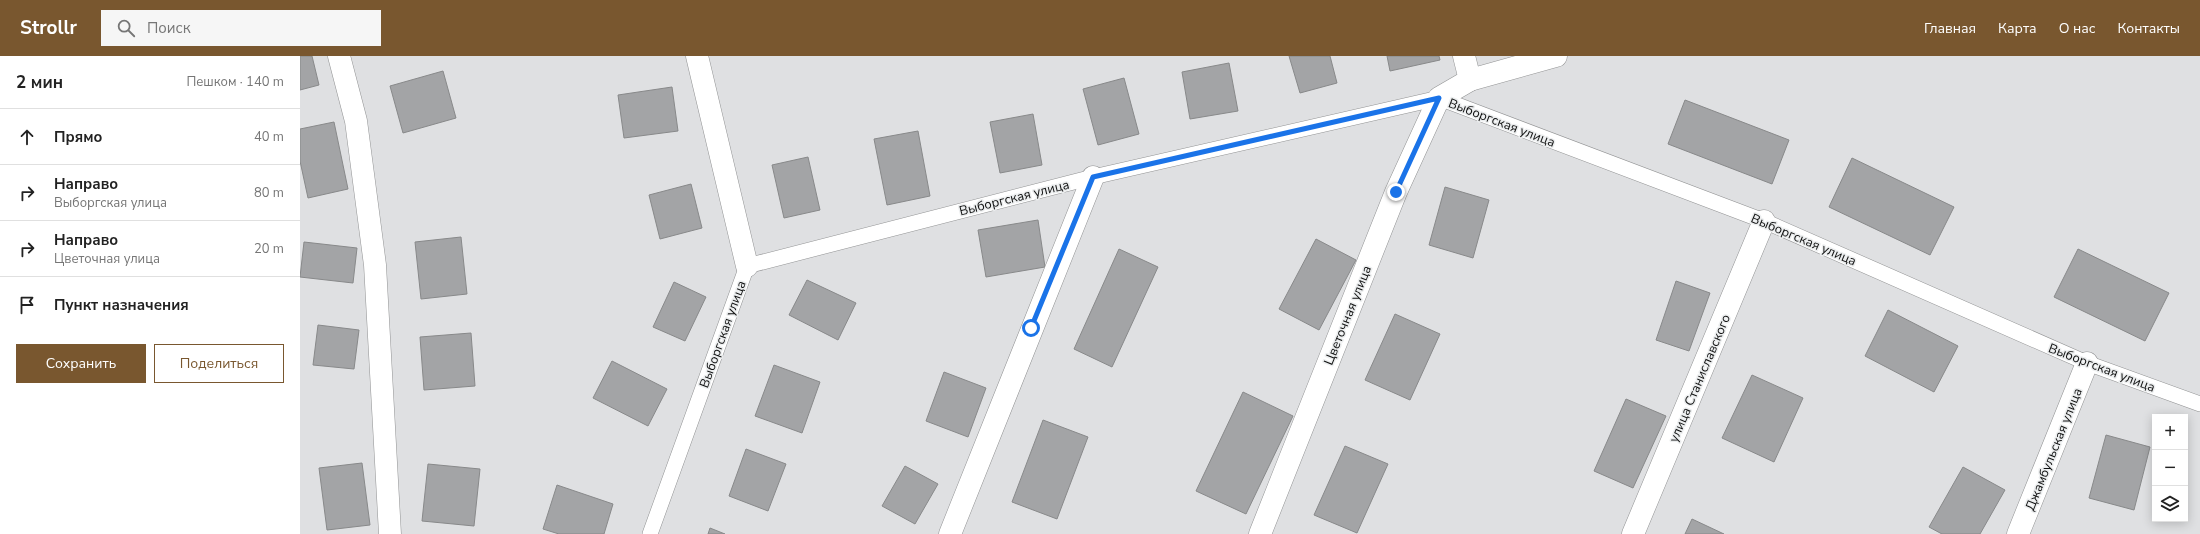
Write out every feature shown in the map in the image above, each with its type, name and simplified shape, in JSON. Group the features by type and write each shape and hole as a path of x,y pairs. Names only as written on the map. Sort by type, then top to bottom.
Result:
{"street":[{"path":"339,56 356,121 375,265 390,534"},
{"path":"697,56 747,266"},
{"path":"1464,56 1470,80"},
{"path":"1439,98 1470,80 1556,56"},
{"name":"Цветочная улица","path":"1260,534 1396,192 1439,98"},
{"path":"950,534 1093,177"},
{"name":"улица Станиславского","path":"1633,534 1764,221"},
{"name":"Джамбульская улица","path":"2018,534 2087,363"}],"lane":[{"name":"Выборгская улица","path":"650,534 747,266 1093,177 1439,98 1764,221 2087,363 2200,404"}],"building":[{"path":"300,56 312,56 319,85 300,90"},
{"path":"1289,56 1330,56 1337,83 1300,93"},
{"path":"1387,56 1439,56 1440,60 1390,71"},
{"path":"1229,63 1238,111 1190,119 1182,72"},
{"path":"443,71 456,118 403,133 390,86"},
{"path":"1124,78 1139,134 1098,145 1083,89"},
{"path":"672,87 678,131 624,138 618,95"},
{"path":"1685,100 1789,140 1772,184 1668,144"},
{"path":"1033,114 1042,165 1000,173 990,122"},
{"path":"334,122 348,189 308,198 300,161 300,129"},
{"path":"918,131 930,196 887,205 874,139"},
{"path":"808,157 820,210 784,218 772,165"},
{"path":"1852,158 1954,207 1930,255 1829,207"},
{"path":"691,184 702,228 660,239 649,195"},
{"path":"1445,187 1489,200 1473,258 1429,245"},
{"path":"1038,220 1045,267 986,277 978,230"},
{"path":"461,237 467,294 421,299 415,242"},
{"path":"1316,239 1356,260 1319,330 1279,309"},
{"path":"304,242 357,248 353,283 300,277"},
{"path":"1119,249 1158,267 1112,367 1074,349"},
{"path":"2078,249 2169,293 2145,341 2054,297"},
{"path":"807,280 856,303 838,340 789,315"},
{"path":"1676,281 1710,293 1689,351 1656,340"},
{"path":"674,282 706,297 685,341 653,327"},
{"path":"1888,310 1958,346 1934,392 1865,356"},
{"path":"1395,314 1440,334 1410,400 1365,380"},
{"path":"318,325 359,330 354,369 313,365"},
{"path":"471,333 475,386 424,390 420,337"},
{"path":"612,361 667,389 648,426 593,398"},
{"path":"774,365 820,382 802,433 755,416"},
{"path":"944,372 986,388 968,437 926,421"},
{"path":"1752,375 1803,398 1774,462 1722,438"},
{"path":"1243,392 1293,416 1246,514 1196,491"},
{"path":"1626,399 1666,416 1633,488 1594,471"},
{"path":"1043,420 1088,437 1057,519 1012,502"},
{"path":"2106,435 2150,447 2134,510 2089,498"},
{"path":"1345,446 1388,464 1357,533 1314,515"},
{"path":"746,449 786,464 768,511 729,496"},
{"path":"362,463 370,525 327,530 319,468"},
{"path":"428,464 480,469 474,526 422,521"},
{"path":"905,466 938,484 915,524 882,506"},
{"path":"1963,467 2005,490 1980,534 1942,534 1929,527"},
{"path":"557,485 613,504 604,534 559,534 543,529"},
{"path":"1692,519 1724,534 1685,534"},
{"path":"710,528 725,534 708,534"}],"route":[{"path":"1031,328 1093,177 1439,98 1396,192"}]}
